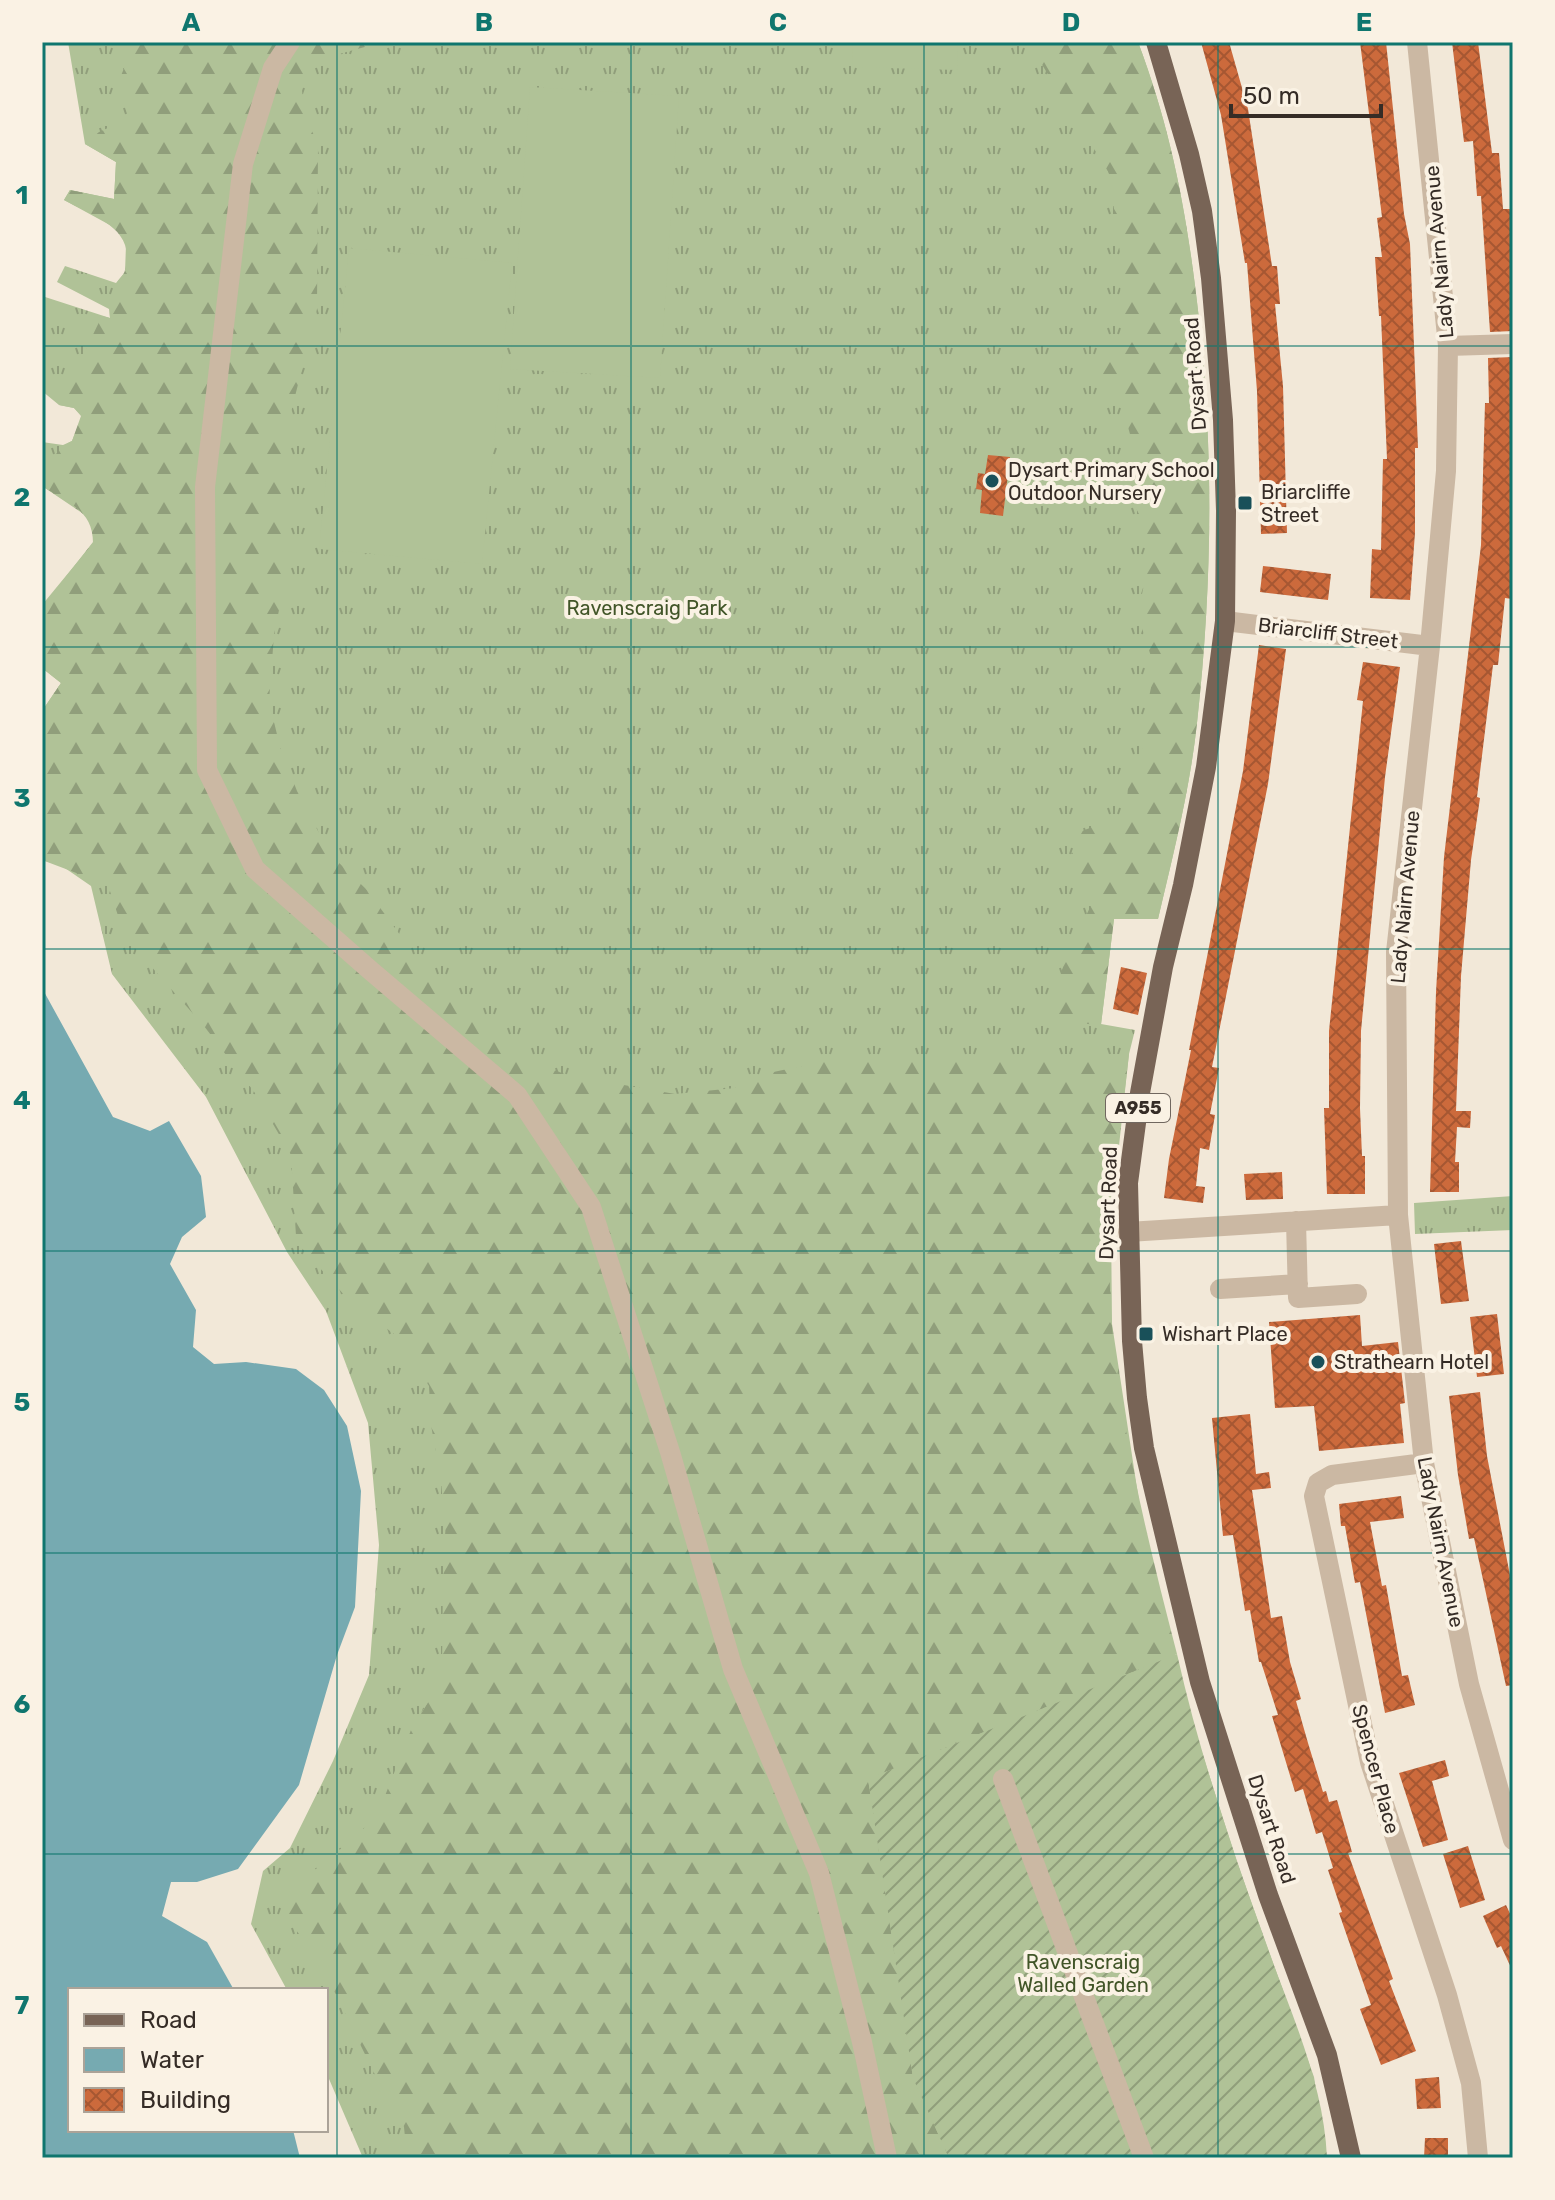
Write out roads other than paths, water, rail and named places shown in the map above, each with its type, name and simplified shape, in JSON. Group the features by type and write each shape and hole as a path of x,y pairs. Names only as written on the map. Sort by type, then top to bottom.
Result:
{"main road":[{"name":"Dysart Road","path":"1156,42 1189,154 1202,211 1211,278 1223,420 1225,621 1206,767 1163,967 1140,1093 1128,1183 1132,1341 1144,1448 1200,1682 1268,1895 1327,2055 1351,2158"}],"street":[{"path":"290,42 273,68 243,164 205,487 207,770 255,869 517,1095 591,1207 670,1452 733,1669 819,1873 862,2042 887,2158"},
{"name":"Lady Nairn Avenue","path":"1417,42 1448,346 1446,471 1396,952 1398,1215 1424,1463 1469,1684 1513,1840"},
{"path":"1448,346 1513,344"},
{"name":"Briarcliff Street","path":"1225,621 1430,646"},
{"path":"1128,1232 1398,1215"},
{"path":"1296,1221 1298,1298 1357,1294"},
{"path":"1220,1289 1298,1284"},
{"name":"Spencer Place","path":"1424,1463 1332,1475 1318,1483 1314,1496 1370,1762 1447,1995 1471,2083 1478,2158"},
{"path":"1003,1779 1144,2158"}],"water":[{"path":"42,988 113,1117 150,1131 169,1121 201,1176 206,1217 182,1237 170,1264 196,1310 193,1347 214,1364 246,1362 296,1369 324,1390 347,1426 361,1491 355,1607 337,1655 299,1785 238,1869 197,1882 171,1882 162,1916 207,1942 233,1988 68,1988 68,2132 294,2132 300,2158 42,2158"}],"place":[{"name":"Dysart Primary School Outdoor Nursery","path":"992,481"},
{"name":"Briarcliffe Street","path":"1245,503"},
{"name":"Wishart Place","path":"1146,1334"},
{"name":"Strathearn Hotel","path":"1318,1362"}],"park label":[{"name":"Ravenscraig Park","path":"647,608"},
{"name":"Ravenscraig Walled Garden","path":"1083,1974"}]}
